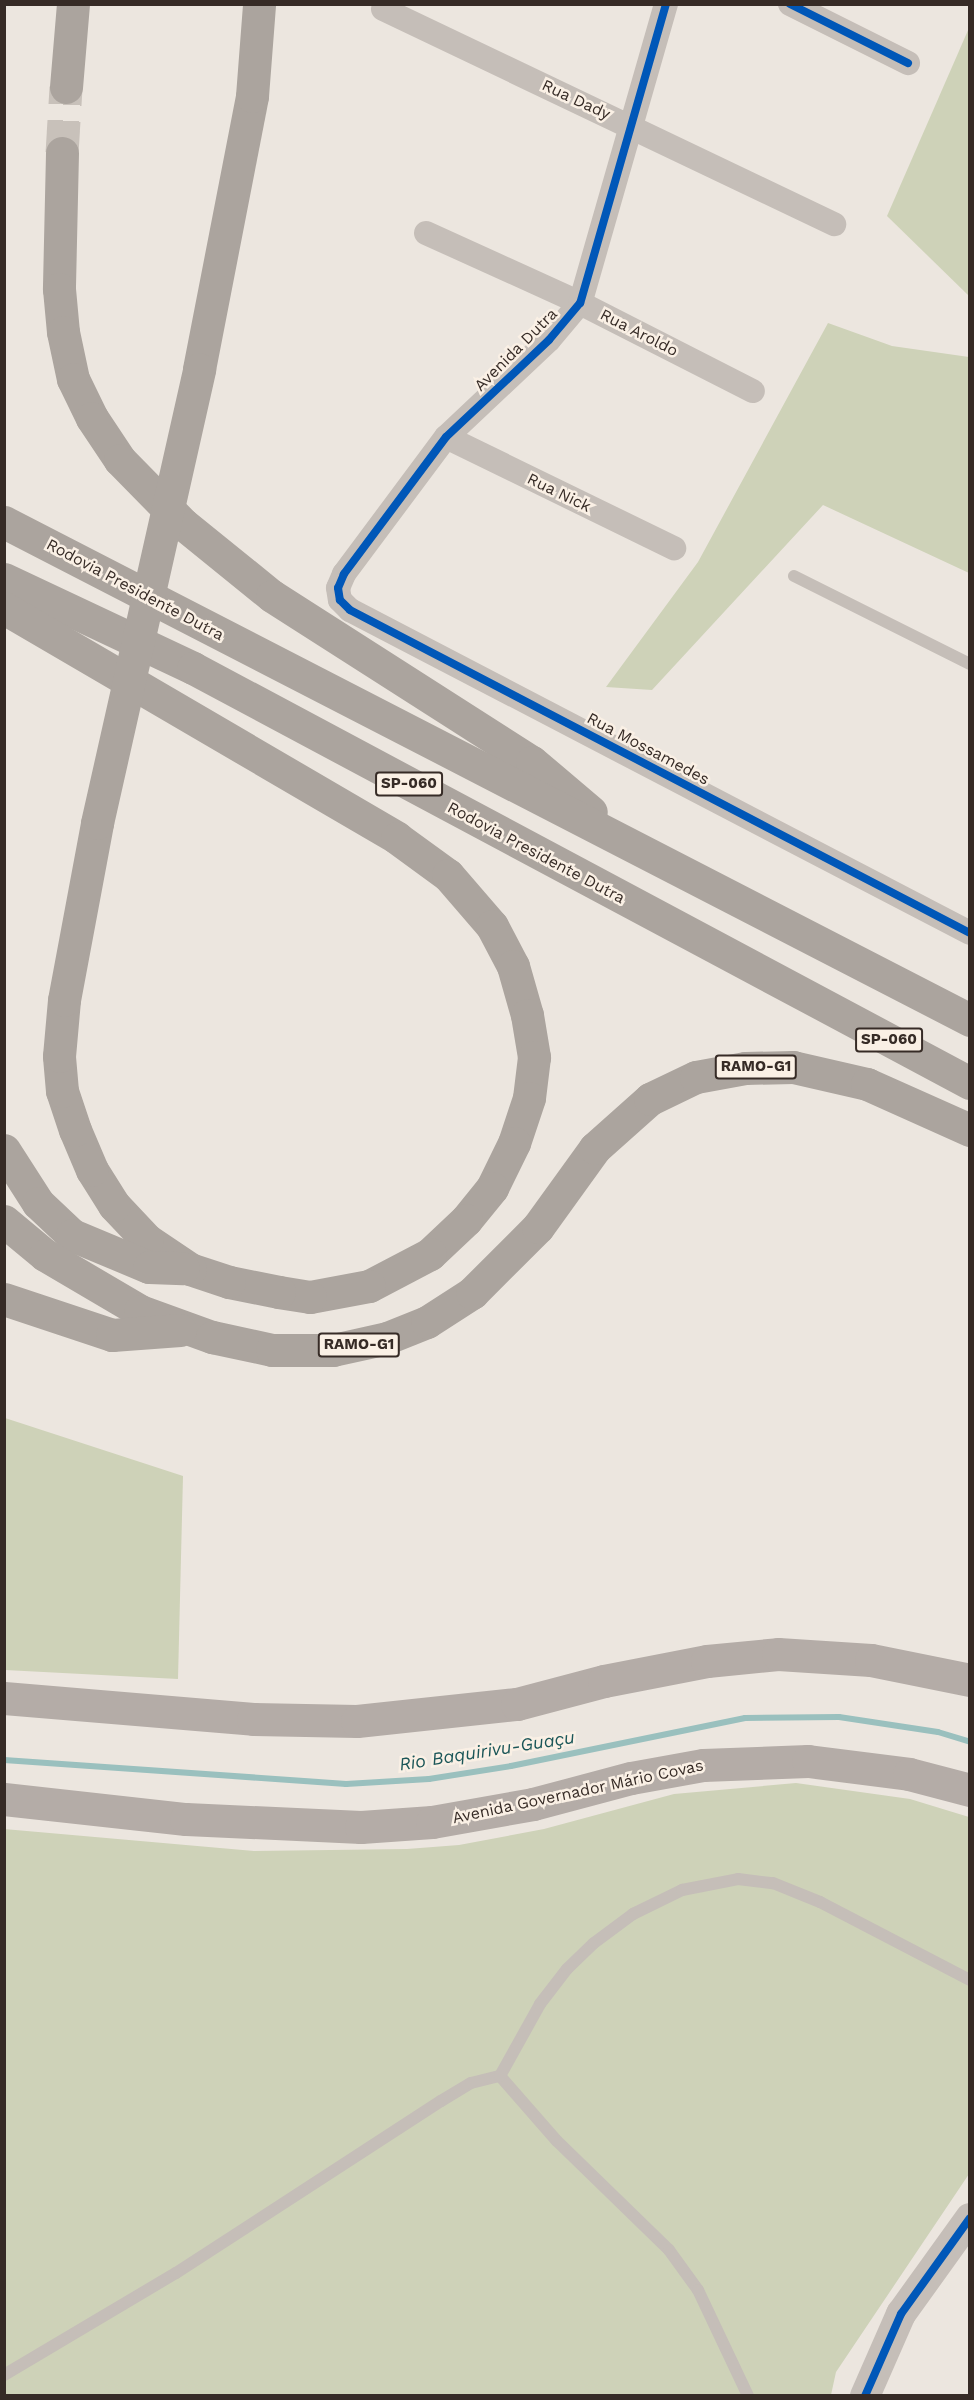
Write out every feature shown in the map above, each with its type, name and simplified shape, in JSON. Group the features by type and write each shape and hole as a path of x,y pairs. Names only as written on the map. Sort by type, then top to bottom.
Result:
{"highway":[{"path":"66,87 73,4"},
{"path":"4,608 291,772 397,838 448,875 492,926 513,966 527,1015 534,1057 528,1098 514,1143 492,1188 466,1220 430,1254 369,1286 310,1297 229,1282 190,1269 147,1240 114,1205 92,1170 62,1091 59,1056 64,1000 97,823 199,369 252,96 259,4"},
{"path":"62,153 59,289 63,332 73,379 92,418 120,460 183,524 263,589 532,762 644,855"},
{"name":"Rodovia Presidente Dutra","path":"4,522 644,855 969,1020"},
{"name":"Rodovia Presidente Dutra","path":"4,579 193,668 969,1083"},
{"name":"RAMO-G1","path":"4,1221 45,1256 88,1284 140,1311 191,1329 272,1350 333,1350 387,1338 427,1322 472,1293 507,1262 538,1227 595,1148 650,1099 696,1077 745,1068 793,1066 867,1084 969,1130"},
{"path":"4,1150 38,1203 72,1235 149,1267 190,1269"},
{"path":"4,1299 112,1335 191,1329"}],"main road":[{"path":"4,1698 253,1719 357,1721 517,1704 604,1681 707,1661 778,1654 871,1660 969,1680"},
{"name":"Avenida Governador Mário Covas","path":"4,1799 186,1819 361,1827 432,1822 533,1804 631,1778 703,1765 808,1761 909,1774 969,1790"}],"street":[{"name":"Avenida Dutra","path":"344,574 446,437 549,339 580,303 666,4"},
{"path":"790,4 908,63"},
{"name":"Rua Dady","path":"383,9 834,224"},
{"name":"Rua Aroldo","path":"426,233 580,303 753,391"},
{"name":"Rua Nick","path":"446,437 674,548"},
{"name":"Rua Mossamedes","path":"344,574 338,588 340,600 350,610 969,933"},
{"path":"864,2396 901,2314 964,2237"}],"lane":[{"path":"794,576 969,664"},
{"path":"4,2375 185,2267 441,2101 471,2083 500,2076 540,2004 594,1943 658,1900 711,1881 738,1879 773,1883 819,1902 969,1980"},
{"path":"500,2076 557,2141 669,2250 698,2290 748,2396"}],"green space":[{"path":"969,28 969,296 887,216"},
{"path":"828,323 892,346 969,357 969,573 823,505 652,690 606,687 698,562"},
{"path":"5,1418 183,1476 178,1679 5,1670"},
{"path":"796,1783 910,1799 969,1817 969,2174 836,2372 831,2395 5,2395 4,1829 254,1851 407,1849 459,1845 544,1829 674,1794"}],"waterway":[{"name":"Rio Baquirivu-Guaçu","path":"4,1760 346,1784 429,1779 511,1766 745,1718 839,1717 938,1732 970,1742"}],"tunnel":[{"path":"62,153 66,87"}],"cycle path":[{"path":"666,4 580,303 549,340 446,437 344,574 338,588 340,600 350,610 970,933"},
{"path":"790,4 908,63"},
{"path":"865,2396 901,2314 970,2218"}]}
